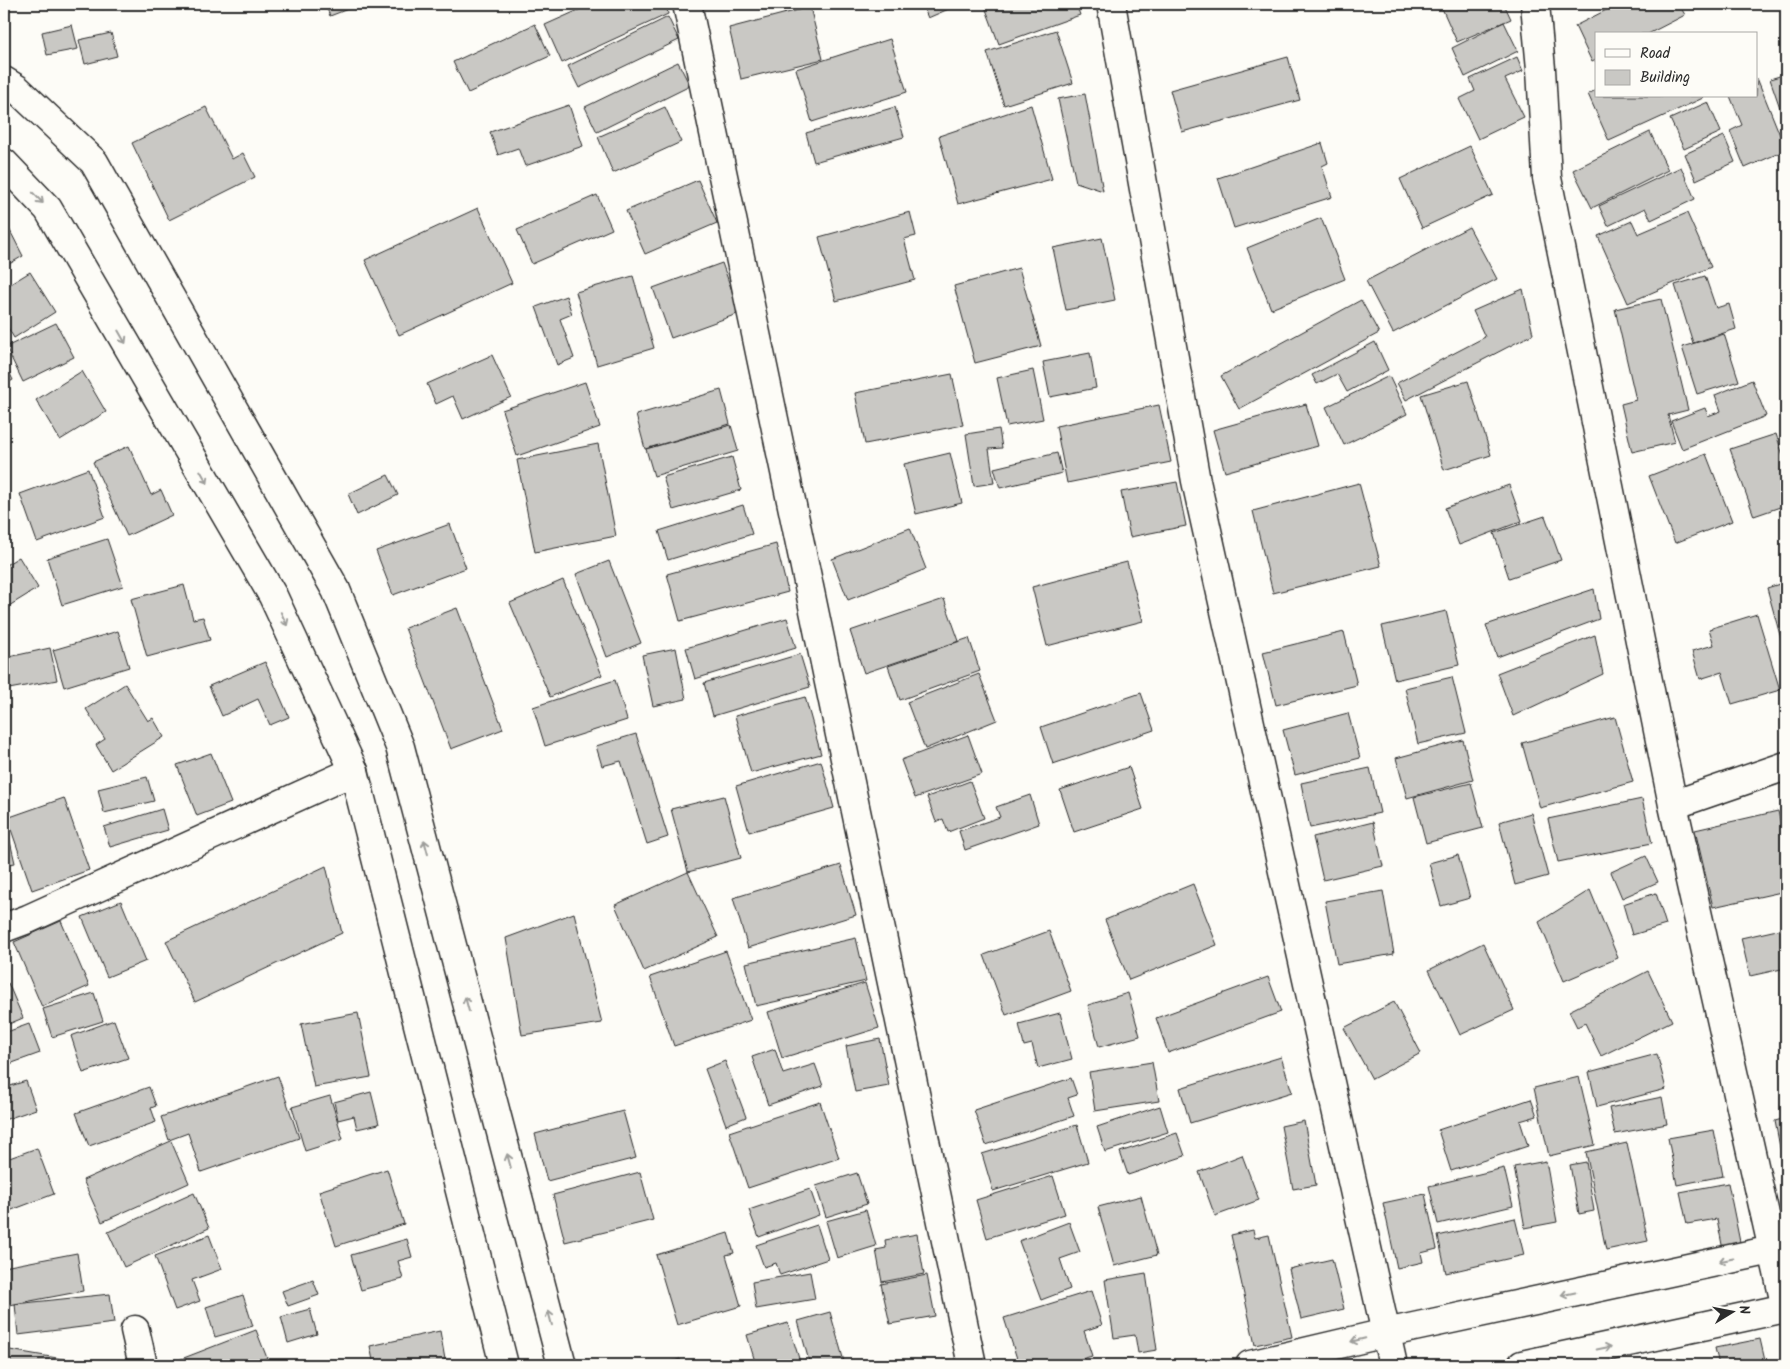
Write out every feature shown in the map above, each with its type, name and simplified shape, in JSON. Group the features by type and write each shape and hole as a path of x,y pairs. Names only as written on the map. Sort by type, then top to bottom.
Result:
{"street":[{"path":"688,4 972,1365"},
{"path":"1111,4 1196,481 1393,1365"},
{"path":"1522,1365 1786,1308 1780,1248 1673,805 1547,178 1541,69 1535,4"},
{"path":"4,81 17,88 94,162 336,590 400,747 562,1365"},
{"path":"4,164 48,209 273,596 354,771 504,1365"},
{"path":"1673,805 1786,766"},
{"path":"4,928 28,919 354,771"},
{"path":"1250,1365 1386,1333 1780,1248"},
{"path":"135,1330 143,1365"}],"building":[{"path":"101,4 123,4 102,9"},
{"path":"325,4 357,4 358,5 330,16"},
{"path":"592,4 666,4 668,14 562,63 545,25"},
{"path":"779,4 813,4 782,12"},
{"path":"922,4 960,4 928,18"},
{"path":"984,4 1076,4 1080,15 999,44"},
{"path":"1447,4 1504,4 1511,19 1457,42 1441,6"},
{"path":"1618,4 1679,4 1685,15 1652,32 1595,32 1595,60 1592,62 1575,26"},
{"path":"810,7 823,59 741,79 729,28"},
{"path":"668,17 679,40 579,88 568,66"},
{"path":"1504,22 1518,51 1465,77 1452,48"},
{"path":"535,24 550,56 468,93 453,62"},
{"path":"72,25 78,49 47,55 42,32"},
{"path":"1056,30 1073,83 1004,105 987,52"},
{"path":"111,33 117,56 85,64 79,40"},
{"path":"890,39 907,92 812,122 796,69"},
{"path":"1288,57 1300,100 1182,132 1170,90"},
{"path":"1517,57 1523,71 1505,79 1524,117 1478,139 1459,99 1475,91 1470,79"},
{"path":"678,62 690,86 597,132 585,107"},
{"path":"1786,74 1786,125 1770,79"},
{"path":"1758,80 1786,150 1745,168 1730,131 1742,125 1731,98 1758,98"},
{"path":"1595,90 1595,98 1703,98 1609,141 1588,94"},
{"path":"1085,94 1103,191 1076,182 1058,99"},
{"path":"1708,102 1721,132 1684,149 1670,119"},
{"path":"569,105 583,146 525,166 518,148 498,155 490,132"},
{"path":"1031,105 1052,179 958,204 939,136"},
{"path":"206,107 232,159 243,153 255,177 169,220 132,143"},
{"path":"665,107 681,142 613,173 598,137"},
{"path":"895,107 904,137 814,162 806,133"},
{"path":"1650,132 1668,170 1592,208 1573,170"},
{"path":"1724,136 1735,162 1696,180 1685,154"},
{"path":"1322,143 1328,163 1322,166 1332,197 1234,228 1218,178"},
{"path":"1470,146 1493,195 1422,228 1400,179"},
{"path":"1681,167 1695,199 1651,220 1645,208 1608,226 1599,206"},
{"path":"698,180 717,223 645,254 626,211"},
{"path":"597,195 612,229 532,264 517,230"},
{"path":"478,208 512,283 399,335 365,260"},
{"path":"910,212 916,236 904,239 915,280 836,301 819,237"},
{"path":"1687,213 1711,267 1628,303 1598,236 1632,221 1638,234"},
{"path":"1321,218 1345,279 1271,309 1247,248"},
{"path":"4,219 23,256 4,267"},
{"path":"1469,227 1497,279 1393,333 1366,281"},
{"path":"1102,238 1115,300 1066,310 1053,248"},
{"path":"722,263 740,313 671,338 653,288"},
{"path":"1019,268 1041,346 975,363 954,286"},
{"path":"30,272 55,312 14,338 4,321 4,288"},
{"path":"633,276 654,348 597,365 576,292"},
{"path":"1705,276 1716,308 1729,304 1736,329 1693,343 1675,285"},
{"path":"1523,289 1533,334 1406,400 1397,383 1485,337 1473,311"},
{"path":"566,296 572,314 560,319 574,358 557,365 536,307"},
{"path":"1661,299 1688,410 1668,415 1675,442 1632,452 1621,404 1636,400 1615,309"},
{"path":"1361,300 1379,333 1239,409 1221,376"},
{"path":"56,323 74,357 23,382 6,347"},
{"path":"1724,334 1739,381 1697,394 1682,347"},
{"path":"1375,342 1388,370 1347,392 1337,374 1317,384 1312,375"},
{"path":"1090,353 1096,388 1050,397 1043,362"},
{"path":"492,355 511,397 463,419 453,396 436,404 427,384"},
{"path":"4,362 13,380 4,385"},
{"path":"1033,370 1043,419 1007,426 997,378"},
{"path":"82,371 106,412 60,440 36,400"},
{"path":"952,374 963,425 865,444 855,393"},
{"path":"1389,376 1407,414 1344,445 1326,407"},
{"path":"1752,380 1766,416 1682,449 1671,421 1705,408 1708,416 1721,411 1715,395"},
{"path":"1468,381 1491,455 1444,470 1421,395"},
{"path":"585,382 600,427 517,456 502,410"},
{"path":"721,390 730,424 645,449 636,415"},
{"path":"1306,404 1318,446 1225,472 1213,430"},
{"path":"1159,405 1171,462 1067,483 1056,426"},
{"path":"731,425 738,451 654,476 646,449"},
{"path":"999,429 1002,448 989,449 994,483 974,486 966,434"},
{"path":"1776,434 1786,464 1786,505 1754,516 1730,449"},
{"path":"598,444 616,536 535,552 517,460"},
{"path":"129,446 151,495 161,490 172,515 127,536 93,462"},
{"path":"950,453 962,503 916,514 904,464"},
{"path":"1057,453 1062,473 1000,488 994,468"},
{"path":"1706,454 1732,521 1675,543 1649,476"},
{"path":"732,457 741,490 673,510 663,477"},
{"path":"88,469 105,517 37,542 20,494"},
{"path":"388,475 398,495 357,515 348,494"},
{"path":"1177,482 1186,526 1130,537 1121,492"},
{"path":"1359,483 1381,566 1273,593 1253,511"},
{"path":"1509,485 1522,521 1459,545 1445,508"},
{"path":"743,505 752,534 668,560 659,531"},
{"path":"1545,516 1561,560 1509,578 1494,533"},
{"path":"450,524 466,568 393,595 376,551"},
{"path":"910,528 926,569 848,600 832,559"},
{"path":"107,539 123,586 62,605 47,558"},
{"path":"776,544 788,592 680,621 667,574"},
{"path":"19,557 38,588 4,609 4,566"},
{"path":"609,561 641,643 607,657 576,574"},
{"path":"1127,562 1143,621 1047,646 1032,587"},
{"path":"563,580 602,675 550,697 510,603"},
{"path":"1786,582 1786,657 1767,588"},
{"path":"184,585 193,619 203,617 210,640 147,657 131,599"},
{"path":"1594,589 1599,619 1497,657 1486,625"},
{"path":"944,599 959,641 864,673 850,631"},
{"path":"457,608 503,729 451,749 405,628"},
{"path":"1446,611 1459,665 1395,680 1382,626"},
{"path":"1757,614 1780,690 1732,704 1722,672 1700,679 1692,651 1714,645 1709,629"},
{"path":"787,618 796,648 695,679 686,648"},
{"path":"118,631 129,667 64,687 53,650"},
{"path":"1344,632 1357,685 1276,705 1263,652"},
{"path":"1595,635 1603,674 1513,716 1497,673"},
{"path":"969,638 980,671 900,700 888,666"},
{"path":"50,648 57,680 9,689 4,658"},
{"path":"676,648 686,699 653,706 642,655"},
{"path":"800,654 810,687 713,716 704,683"},
{"path":"265,662 289,717 270,725 258,699 222,716 209,686"},
{"path":"979,674 997,720 925,749 907,702"},
{"path":"1452,677 1466,733 1418,744 1405,688"},
{"path":"615,680 627,720 545,746 533,707"},
{"path":"125,684 148,721 153,718 164,737 111,770 96,745 105,739 86,709"},
{"path":"1141,693 1154,730 1053,764 1041,727"},
{"path":"805,697 821,754 751,773 735,716"},
{"path":"1348,713 1360,758 1295,775 1283,730"},
{"path":"1615,717 1633,782 1540,808 1522,743"},
{"path":"636,734 668,837 647,844 621,761 602,766 596,746"},
{"path":"968,735 982,774 915,798 901,760"},
{"path":"1463,740 1473,780 1407,798 1396,758"},
{"path":"211,753 231,803 197,816 177,765"},
{"path":"821,761 834,808 749,832 736,786"},
{"path":"1129,767 1143,809 1074,832 1060,790"},
{"path":"1370,768 1380,813 1310,828 1301,783"},
{"path":"147,777 154,801 104,813 98,789"},
{"path":"970,781 984,818 948,832 943,819 936,822 927,797"},
{"path":"1471,783 1483,828 1426,843 1414,797"},
{"path":"1030,795 1039,824 965,850 959,831 1000,817 996,807"},
{"path":"724,796 741,858 688,872 671,809"},
{"path":"64,798 89,870 32,890 7,818"},
{"path":"1642,799 1652,843 1558,862 1548,819"},
{"path":"162,809 168,830 110,847 104,827"},
{"path":"1778,811 1786,848 1786,891 1713,907 1695,830"},
{"path":"1531,813 1548,876 1515,885 1499,822"},
{"path":"4,815 15,863 4,865"},
{"path":"1373,822 1383,866 1323,880 1313,837"},
{"path":"1458,855 1470,898 1441,906 1429,863"},
{"path":"1646,856 1658,882 1622,898 1611,872"},
{"path":"841,865 856,915 748,948 733,898"},
{"path":"326,866 342,933 195,1002 166,941"},
{"path":"688,872 718,937 644,971 615,905"},
{"path":"1193,884 1217,945 1129,980 1105,920"},
{"path":"1590,890 1618,958 1564,981 1539,922"},
{"path":"1383,891 1394,954 1337,964 1325,901"},
{"path":"1656,893 1666,925 1632,935 1623,904"},
{"path":"121,901 146,961 107,977 82,917"},
{"path":"574,913 602,1023 522,1035 506,938"},
{"path":"61,921 89,986 42,1007 14,942"},
{"path":"1786,928 1786,968 1750,976 1741,938"},
{"path":"1049,931 1071,991 1006,1015 984,955"},
{"path":"856,938 866,981 756,1006 746,963"},
{"path":"1483,943 1514,1010 1460,1035 1429,970"},
{"path":"726,951 751,1020 674,1046 650,977"},
{"path":"1648,971 1672,1021 1601,1056 1585,1023 1577,1027 1569,1011"},
{"path":"1268,977 1281,1012 1168,1053 1156,1018"},
{"path":"8,983 23,1018 4,1026 4,985"},
{"path":"865,983 879,1028 782,1058 768,1012"},
{"path":"94,993 103,1021 52,1037 43,1009"},
{"path":"1128,993 1140,1036 1099,1047 1088,1005"},
{"path":"1394,1002 1421,1053 1372,1079 1344,1028"},
{"path":"358,1013 371,1077 314,1087 301,1024"},
{"path":"1060,1013 1072,1059 1038,1068 1032,1044 1024,1046 1019,1024"},
{"path":"114,1020 128,1058 83,1073 71,1036"},
{"path":"29,1024 40,1053 4,1066 4,1033"},
{"path":"880,1039 889,1086 855,1092 846,1046"},
{"path":"775,1049 783,1074 815,1064 823,1086 768,1105 752,1057"},
{"path":"1657,1054 1666,1089 1597,1107 1589,1072"},
{"path":"1281,1057 1292,1092 1190,1123 1180,1088"},
{"path":"725,1061 746,1117 726,1125 705,1069"},
{"path":"1152,1062 1159,1101 1095,1111 1089,1072"},
{"path":"278,1076 299,1138 201,1172 188,1133 169,1140 161,1117"},
{"path":"1579,1077 1595,1145 1549,1156 1534,1088"},
{"path":"1071,1078 1077,1095 1068,1098 1074,1116 986,1145 974,1110"},
{"path":"26,1081 36,1109 4,1120 4,1088"},
{"path":"149,1087 156,1106 151,1108 156,1122 89,1146 76,1113"},
{"path":"371,1092 379,1124 357,1129 354,1116 338,1120 334,1102"},
{"path":"330,1096 343,1139 305,1151 292,1107"},
{"path":"1662,1097 1667,1124 1615,1134 1609,1108"},
{"path":"1531,1099 1537,1116 1520,1121 1528,1146 1451,1171 1438,1130"},
{"path":"820,1102 839,1158 748,1188 729,1132"},
{"path":"1160,1106 1168,1132 1105,1152 1097,1127"},
{"path":"623,1111 636,1158 547,1181 535,1134"},
{"path":"1786,1118 1786,1157 1782,1158 1775,1121"},
{"path":"1304,1121 1316,1185 1293,1189 1281,1126"},
{"path":"1077,1125 1088,1162 993,1191 982,1154"},
{"path":"1714,1130 1723,1176 1677,1185 1668,1138"},
{"path":"1177,1133 1185,1156 1128,1175 1120,1152"},
{"path":"171,1141 189,1183 102,1222 83,1180"},
{"path":"1627,1143 1648,1241 1606,1250 1586,1152"},
{"path":"37,1148 54,1194 4,1213 4,1160"},
{"path":"1242,1155 1259,1200 1215,1216 1199,1172"},
{"path":"1546,1161 1557,1222 1525,1228 1514,1167"},
{"path":"1586,1162 1594,1211 1579,1214 1570,1165"},
{"path":"1504,1168 1513,1206 1438,1224 1429,1186"},
{"path":"387,1169 404,1224 336,1246 319,1191"},
{"path":"640,1172 653,1220 565,1242 553,1195"},
{"path":"857,1173 867,1204 826,1217 816,1186"},
{"path":"1053,1176 1065,1214 987,1238 976,1200"},
{"path":"1728,1183 1741,1247 1723,1250 1717,1219 1687,1224 1680,1192"},
{"path":"810,1189 819,1215 759,1237 749,1210"},
{"path":"194,1193 209,1228 124,1267 108,1232"},
{"path":"1425,1194 1437,1249 1421,1253 1423,1262 1397,1268 1383,1203"},
{"path":"1141,1196 1157,1255 1114,1266 1098,1207"},
{"path":"866,1210 876,1246 837,1258 826,1221"},
{"path":"1515,1218 1524,1255 1446,1273 1438,1236"},
{"path":"1069,1222 1080,1252 1060,1259 1070,1289 1041,1300 1019,1241"},
{"path":"817,1225 828,1259 780,1275 776,1263 764,1267 756,1245"},
{"path":"1253,1230 1255,1238 1269,1235 1292,1337 1255,1345 1231,1235"},
{"path":"728,1233 734,1253 726,1255 741,1306 677,1325 656,1255"},
{"path":"917,1234 924,1274 882,1282 876,1250 886,1248 885,1240"},
{"path":"209,1235 222,1269 192,1280 200,1301 175,1310 155,1256"},
{"path":"407,1239 412,1257 398,1261 403,1279 361,1290 351,1255"},
{"path":"77,1253 83,1291 4,1306 4,1267"},
{"path":"1332,1259 1344,1309 1301,1319 1289,1269"},
{"path":"810,1272 815,1299 756,1309 752,1282"},
{"path":"1146,1273 1157,1350 1138,1353 1135,1335 1114,1338 1105,1280"},
{"path":"927,1275 935,1316 890,1324 881,1284"},
{"path":"313,1280 319,1295 288,1306 282,1291"},
{"path":"1091,1291 1102,1325 1084,1331 1092,1356 1062,1365 1019,1365 1004,1318"},
{"path":"110,1294 114,1323 18,1335 15,1304"},
{"path":"243,1295 253,1326 215,1337 206,1307"},
{"path":"310,1309 317,1334 288,1343 281,1317"},
{"path":"830,1312 845,1365 810,1365 798,1321"},
{"path":"788,1323 801,1365 756,1365 747,1335"},
{"path":"256,1330 267,1358 247,1365 178,1365 176,1361"},
{"path":"440,1331 446,1365 374,1365 370,1346"},
{"path":"1760,1339 1766,1365 1719,1365 1715,1348"},
{"path":"4,1349 98,1365 4,1365"},
{"path":"1678,1358 1679,1365 1642,1365"},
{"path":"680,1359 682,1365 661,1365"}]}
